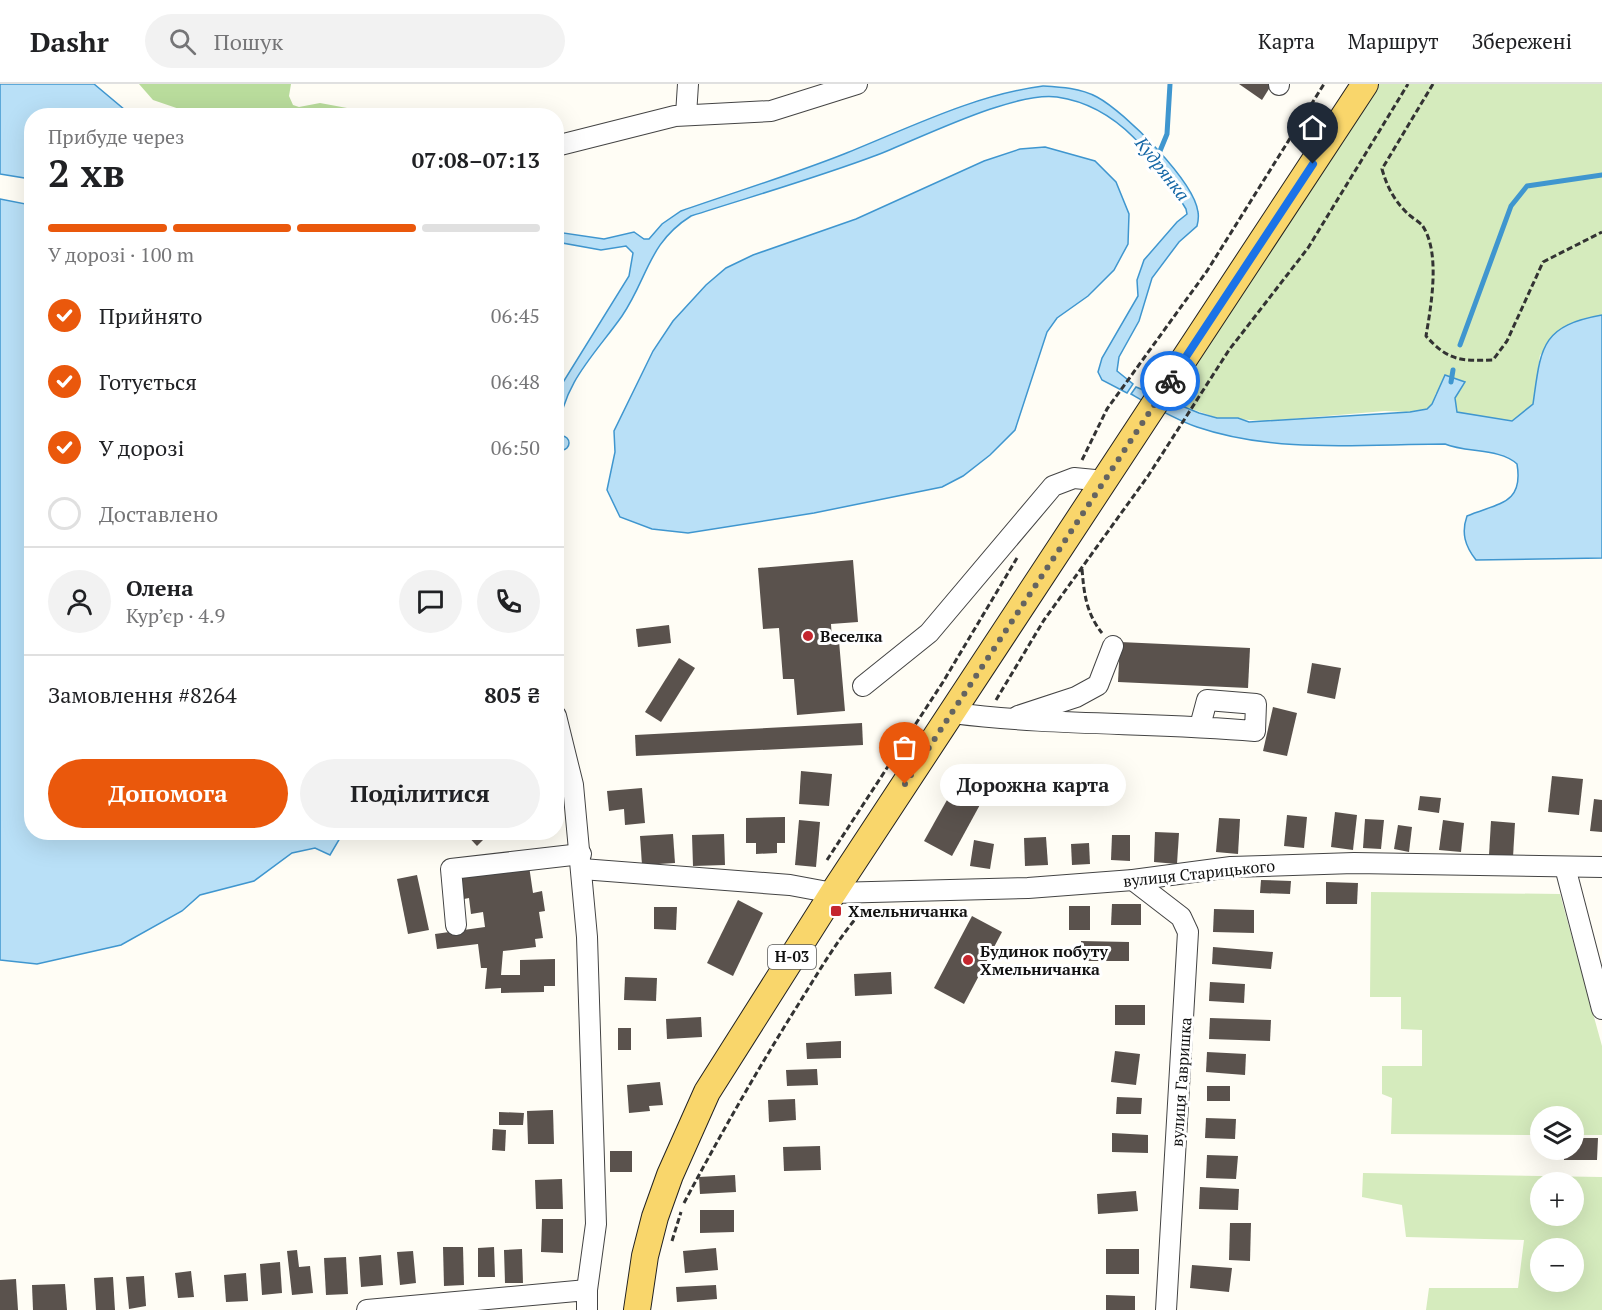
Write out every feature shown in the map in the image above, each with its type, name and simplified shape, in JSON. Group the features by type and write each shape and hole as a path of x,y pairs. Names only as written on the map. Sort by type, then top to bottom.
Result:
{"main road":[{"name":"Н-03","path":"637,1310 645,1256 669,1174 707,1092 821,891 953,713 1365,84"}],"street":[{"path":"686,115 688,84"},
{"path":"564,144 686,115 771,111 857,84"},
{"path":"863,686 929,633 1053,486 1074,478 1105,481"},
{"path":"1007,720 1076,697 1098,685 1113,646"},
{"path":"953,713 1007,720 1200,726 1255,731 1256,704 1207,700 1200,726"},
{"path":"564,748 573,785 587,937 596,1224 587,1290 587,1310"},
{"name":"вулиця Старицького","path":"456,925 451,869 581,862 821,891 1028,888 1133,880 1231,867 1342,863 1602,867"},
{"path":"1565,867 1602,1009"},
{"name":"вулиця Гавришка","path":"1133,880 1181,917 1188,932 1166,1310"},
{"path":"367,1310 587,1290"}],"path":[{"path":"1074,478 1107,409 1207,271 1324,84"},
{"path":"986,717 1044,620 1148,476 1228,350 1308,248 1408,84"},
{"path":"1433,84 1382,170 1388,190 1406,212 1422,225 1430,246 1433,268 1426,336 1442,354 1471,361 1493,360 1507,341 1543,262 1602,232"},
{"path":"821,891 1018,558"},
{"path":"1082,567 1085,601 1093,622 1113,646"},
{"path":"669,1251 683,1205 739,1101 846,931 881,891"}],"green space":[{"path":"139,84 291,84 289,96 293,105 299,107 320,103 347,108 176,108 153,100"},
{"path":"1376,84 1602,84 1602,315 1581,319 1540,355 1533,404 1512,421 1462,414 1457,412 1455,398 1436,393 1432,404 1427,409 1410,412 1385,411 1266,421 1217,418 1167,400"},
{"path":"1371,892 1560,894 1602,1046 1602,1135 1584,1135 1584,1106 1530,1106 1530,1135 1391,1134 1392,1098 1382,1094 1382,1066 1422,1066 1422,1030 1401,1029 1401,997 1370,997"},
{"path":"1363,1173 1530,1176 1530,1226 1584,1226 1584,1177 1602,1177 1602,1310 1426,1310 1429,1288 1518,1288 1524,1240 1406,1237 1402,1205 1362,1197"}],"water":[{"path":"0,84 94,84 123,108 24,108 24,178 0,174"},
{"name":"Кудрянка","path":"1043,86 1070,88 1097,97 1124,117 1157,148 1194,199 1198,212 1197,226 1179,242 1152,278 1139,321 1119,357 1117,371 1133,384 1127,393 1102,380 1098,372 1102,358 1138,296 1137,280 1144,260 1177,222 1187,214 1186,209 1162,171 1134,137 1117,123 1079,102 1057,97 1039,97 993,108 877,155 691,216 677,226 657,249 631,302 582,370 564,406 564,381 629,276 633,253 626,246 601,250 564,243 564,233 604,239 634,232 644,239 649,239 662,224 681,211 824,162 917,123 1017,90"},
{"path":"1045,147 1095,161 1116,182 1129,214 1128,244 1114,270 1088,296 1057,318 1047,332 1015,430 990,455 963,476 942,487 814,513 688,533 652,529 620,517 607,490 615,452 614,431 653,351 673,321 706,285 726,268 753,255 856,219 984,161 1020,149"},
{"path":"0,199 24,204 24,840 339,840 330,855 315,848 292,853 254,881 200,895 182,911 121,945 37,964 0,960"},
{"path":"1602,315 1602,558 1476,560 1465,539 1464,528 1467,516 1498,505 1512,495 1516,488 1517,464 1502,455 1445,444 1320,446 1258,441 1197,427 1131,394 1136,387 1199,413 1217,418 1238,418 1249,422 1427,409 1432,404 1445,375 1465,382 1455,398 1457,412 1512,421 1533,404 1542,354 1555,333 1566,326"},
{"path":"564,437 568,440 568,446 564,449"}],"building":[{"path":"1239,84 1272,84 1262,100"},
{"path":"853,560 858,622 831,624 832,641 839,641 845,711 797,715 794,679 783,679 779,628 763,629 758,568"},
{"path":"669,625 671,643 638,647 636,629"},
{"path":"1120,642 1250,648 1248,688 1118,682"},
{"path":"679,658 695,668 661,722 645,712"},
{"path":"1312,663 1341,668 1335,699 1307,693"},
{"path":"1273,707 1297,713 1287,756 1263,751"},
{"path":"862,723 863,745 636,756 635,735"},
{"path":"801,771 832,774 829,806 799,804"},
{"path":"961,775 988,790 952,856 924,841"},
{"path":"1552,776 1583,779 1579,815 1548,812"},
{"path":"642,788 645,823 625,825 624,809 609,811 607,791"},
{"path":"1420,796 1441,798 1439,813 1418,810"},
{"path":"1594,799 1602,800 1602,832 1590,831"},
{"path":"1335,812 1357,815 1353,850 1331,847"},
{"path":"1287,815 1307,817 1304,848 1284,846"},
{"path":"785,817 785,843 777,843 777,853 756,854 756,843 746,843 746,818"},
{"path":"1219,818 1240,819 1238,854 1216,852"},
{"path":"1365,819 1384,820 1381,849 1363,848"},
{"path":"799,820 820,822 816,867 795,865"},
{"path":"1443,820 1464,823 1461,852 1439,850"},
{"path":"1491,821 1515,823 1513,857 1489,855"},
{"path":"1398,825 1412,827 1409,852 1394,849"},
{"path":"1155,832 1179,833 1177,864 1154,862"},
{"path":"673,834 675,863 642,865 640,836"},
{"path":"724,834 725,865 693,866 692,835"},
{"path":"1112,835 1130,835 1130,861 1111,860"},
{"path":"1046,837 1048,865 1025,866 1024,838"},
{"path":"471,840 483,840 477,846"},
{"path":"974,840 994,844 990,869 970,866"},
{"path":"1089,843 1090,864 1072,865 1071,844"},
{"path":"529,866 533,893 542,891 545,911 539,912 543,938 535,939 536,947 503,951 501,975 520,975 520,960 555,959 555,986 544,986 544,992 501,993 501,988 485,989 487,968 481,968 478,944 437,949 435,934 485,927 483,912 471,914 469,898 464,899 460,875"},
{"path":"417,875 429,930 408,934 397,879"},
{"path":"1261,880 1291,881 1290,894 1260,893"},
{"path":"1326,882 1358,883 1357,904 1326,904"},
{"path":"738,900 763,913 733,976 707,963"},
{"path":"1112,904 1141,904 1141,925 1111,925"},
{"path":"1069,906 1090,906 1090,930 1069,930"},
{"path":"654,907 677,907 676,930 654,929"},
{"path":"1214,909 1254,910 1254,933 1213,932"},
{"name":"Будинок побуту Хмельничанка","path":"972,916 1002,932 964,1004 934,988"},
{"path":"1081,941 1129,942 1129,961 1081,961"},
{"path":"1213,947 1273,952 1271,969 1212,964"},
{"path":"891,972 892,994 855,996 854,974"},
{"path":"625,977 657,978 656,1001 624,1000"},
{"path":"1210,982 1245,984 1244,1003 1209,1001"},
{"path":"1115,1005 1145,1005 1145,1025 1115,1025"},
{"path":"701,1017 702,1037 667,1039 666,1019"},
{"path":"1210,1018 1271,1020 1270,1041 1209,1039"},
{"path":"618,1028 631,1028 631,1050 618,1050"},
{"path":"841,1041 841,1058 807,1059 806,1043"},
{"path":"1115,1051 1140,1054 1136,1085 1111,1082"},
{"path":"1207,1052 1246,1054 1245,1075 1206,1072"},
{"path":"817,1069 818,1085 787,1086 786,1070"},
{"path":"660,1082 663,1105 649,1106 650,1111 629,1113 627,1085"},
{"path":"1207,1086 1230,1086 1230,1101 1207,1101"},
{"path":"1117,1097 1142,1098 1141,1114 1116,1114"},
{"path":"795,1099 796,1120 769,1122 768,1100"},
{"path":"553,1110 554,1144 528,1144 527,1111"},
{"path":"499,1112 524,1113 523,1125 499,1125"},
{"path":"1206,1118 1236,1119 1235,1139 1205,1138"},
{"path":"493,1129 506,1130 505,1151 492,1150"},
{"path":"1112,1133 1148,1135 1148,1153 1112,1152"},
{"path":"1584,1138 1598,1138 1597,1160 1584,1160"},
{"path":"820,1146 821,1170 784,1171 783,1147"},
{"path":"610,1151 632,1151 632,1172 610,1172"},
{"path":"1207,1155 1238,1156 1236,1179 1206,1178"},
{"path":"735,1175 736,1192 700,1194 699,1177"},
{"path":"562,1179 563,1209 536,1209 535,1180"},
{"path":"1200,1187 1239,1189 1238,1210 1199,1209"},
{"path":"1136,1191 1138,1211 1098,1214 1097,1194"},
{"path":"700,1210 734,1210 734,1232 700,1233"},
{"path":"542,1219 563,1219 563,1253 541,1252"},
{"path":"1230,1223 1251,1223 1250,1261 1229,1260"},
{"path":"443,1247 463,1247 464,1285 444,1286"},
{"path":"494,1247 495,1277 478,1277 478,1248"},
{"path":"716,1248 718,1270 685,1273 683,1251"},
{"path":"522,1249 523,1283 505,1283 504,1250"},
{"path":"1106,1249 1139,1249 1139,1274 1106,1274"},
{"path":"297,1250 299,1267 310,1266 313,1293 292,1295 287,1251"},
{"path":"413,1251 416,1283 400,1285 397,1252"},
{"path":"381,1255 383,1285 361,1287 359,1257"},
{"path":"346,1257 348,1294 326,1295 324,1258"},
{"path":"280,1262 282,1293 262,1295 260,1264"},
{"path":"1192,1265 1232,1268 1229,1292 1190,1288"},
{"path":"191,1271 194,1297 178,1298 175,1273"},
{"path":"246,1273 248,1301 226,1302 224,1275"},
{"path":"144,1276 146,1306 129,1309 126,1277"},
{"path":"113,1277 115,1310 96,1310 94,1278"},
{"path":"16,1279 18,1310 0,1310 0,1280"},
{"path":"65,1284 67,1310 33,1310 32,1285"},
{"path":"716,1285 717,1299 677,1302 676,1287"},
{"path":"1106,1295 1135,1296 1135,1310 1106,1310"}],"waterway":[{"name":"Кудрянка","path":"1160,151 1167,134 1170,84"},
{"path":"1460,345 1511,206 1527,186 1602,175"},
{"path":"1451,382 1453,370"}],"way so far":[{"path":"905,784 1170,381"}],"place":[{"name":"Веселка","path":"808,636"},
{"name":"Дорожна карта","path":"905,784"},
{"name":"Хмельничанка","path":"836,911"},
{"name":"Будинок побуту Хмельничанка","path":"968,960"}],"route":[{"path":"1170,381 1313,164"}]}
